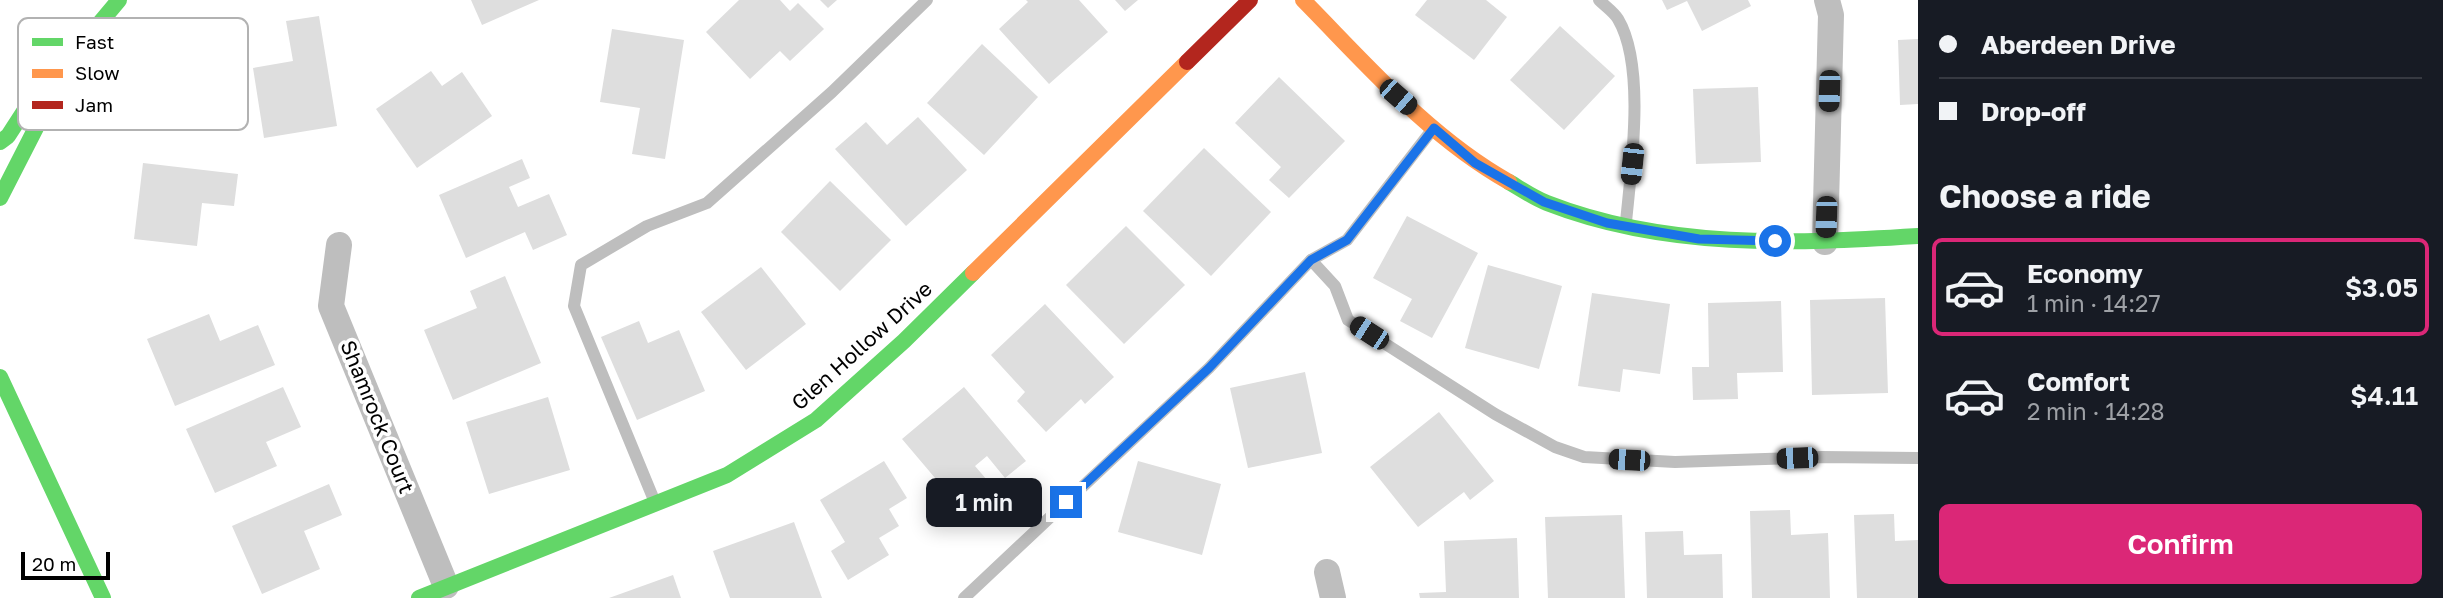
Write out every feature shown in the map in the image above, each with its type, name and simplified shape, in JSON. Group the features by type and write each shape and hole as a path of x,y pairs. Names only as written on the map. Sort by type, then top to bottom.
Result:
{"street":[{"path":"103,18 118,0"},
{"name":"Glen Hollow Drive","path":"419,598 727,475 816,420 904,341 1250,0"},
{"path":"1303,0 1398,97 1475,163 1544,202 1607,223 1699,239 1825,242 1918,236"},
{"path":"1825,242 1831,15 1827,0"},
{"path":"0,142 8,136 18,121"},
{"path":"0,198 35,130"},
{"name":"Shamrock Court","path":"339,245 331,306 446,586"},
{"path":"0,377 103,598"},
{"path":"1327,572 1333,598"}],"lane":[{"path":"656,503 574,306 581,265 647,226 708,203 832,92 927,0"},
{"path":"1600,0 1618,19 1632,59 1632,164 1625,226"},
{"path":"964,598 1209,368 1311,260 1347,240 1434,128"},
{"path":"1311,260 1335,286 1348,320 1495,414 1555,447 1584,457 1675,462 1822,457 1918,458"}],"building":[{"path":"471,0 539,0 482,25"},
{"path":"739,0 780,0 790,11 798,3 824,29 790,61 780,51 750,79 706,32"},
{"path":"820,0 837,0 828,8"},
{"path":"1026,0 1079,0 1108,32 1049,84 999,29 1028,2"},
{"path":"1115,0 1138,0 1125,11"},
{"path":"1427,0 1486,0 1507,17 1474,60 1415,15"},
{"path":"1662,0 1748,0 1751,6 1702,31 1687,1 1667,10"},
{"path":"319,16 337,126 264,138 253,68 293,61 286,21"},
{"path":"1560,26 1615,76 1564,130 1510,80"},
{"path":"612,29 684,40 665,159 632,154 640,108 600,102"},
{"path":"1918,39 1918,104 1900,105 1898,40"},
{"path":"982,44 1038,97 984,155 927,103"},
{"path":"431,71 442,86 462,72 492,116 417,168 376,109"},
{"path":"1279,77 1345,141 1289,198 1269,180 1281,167 1235,123"},
{"path":"1758,87 1761,162 1696,164 1693,89"},
{"path":"918,117 967,170 906,226 835,149 866,122 887,145"},
{"path":"1204,148 1271,212 1211,276 1143,211"},
{"path":"522,159 530,178 509,187 518,207 549,194 567,235 533,250 525,232 466,258 439,195"},
{"path":"143,163 238,174 234,206 202,203 197,246 134,239"},
{"path":"830,181 891,240 840,291 781,232"},
{"path":"1407,216 1478,253 1432,338 1400,321 1412,299 1373,278"},
{"path":"1126,226 1185,285 1124,344 1066,285"},
{"path":"1488,265 1562,286 1539,369 1465,348"},
{"path":"761,267 806,324 746,370 701,312"},
{"path":"505,276 541,363 453,400 424,330 477,308 470,291"},
{"path":"1592,293 1670,304 1660,374 1623,369 1620,392 1578,386"},
{"path":"1885,298 1888,393 1812,395 1810,300"},
{"path":"1781,301 1783,372 1737,373 1738,399 1693,400 1692,367 1709,367 1708,303"},
{"path":"1045,304 1114,377 1085,404 1081,399 1046,432 1017,401 1025,392 991,355"},
{"path":"209,314 220,341 258,325 275,365 175,406 147,339"},
{"path":"639,321 648,343 679,330 705,391 637,420 601,337"},
{"path":"1305,372 1322,453 1248,468 1230,388"},
{"path":"283,387 301,427 266,442 277,466 215,493 186,429"},
{"path":"964,387 1026,461 1005,478 987,456 975,466 993,487 963,511 902,439"},
{"path":"548,397 570,470 489,494 466,422"},
{"path":"1439,412 1494,481 1470,500 1464,492 1418,527 1370,467"},
{"path":"884,461 907,498 889,509 899,526 879,538 889,555 848,580 831,551 845,542 820,500"},
{"path":"1138,461 1221,484 1202,555 1118,532"},
{"path":"329,484 342,515 304,531 320,569 262,594 232,526"},
{"path":"1790,510 1791,535 1828,533 1830,598 1752,598 1750,511"},
{"path":"1894,514 1895,541 1918,540 1918,598 1857,598 1854,515"},
{"path":"1622,515 1625,598 1548,598 1545,517"},
{"path":"794,522 822,598 730,598 713,551"},
{"path":"1683,531 1684,555 1722,554 1723,598 1647,598 1645,532"},
{"path":"1517,538 1519,598 1420,598 1419,593 1446,592 1444,541"},
{"path":"673,575 681,598 609,598"}],"traffic: fast":[{"path":"104,18 119,0"},
{"path":"0,142 8,136 18,121"},
{"path":"0,198 35,130"},
{"path":"1509,182 1542,201 1592,218 1683,236 1777,241 1918,236"},
{"path":"419,598 727,475 816,420 904,341 973,273"},
{"path":"0,377 103,598"}],"traffic: slow":[{"path":"1303,0 1426,122 1452,144 1509,182"},
{"path":"973,273 1187,62"}],"traffic: jam":[{"path":"1187,62 1250,0"}],"route":[{"path":"1066,502 1209,368 1311,260 1347,240 1434,128 1475,163 1544,202 1607,223 1699,239 1775,241"}]}
